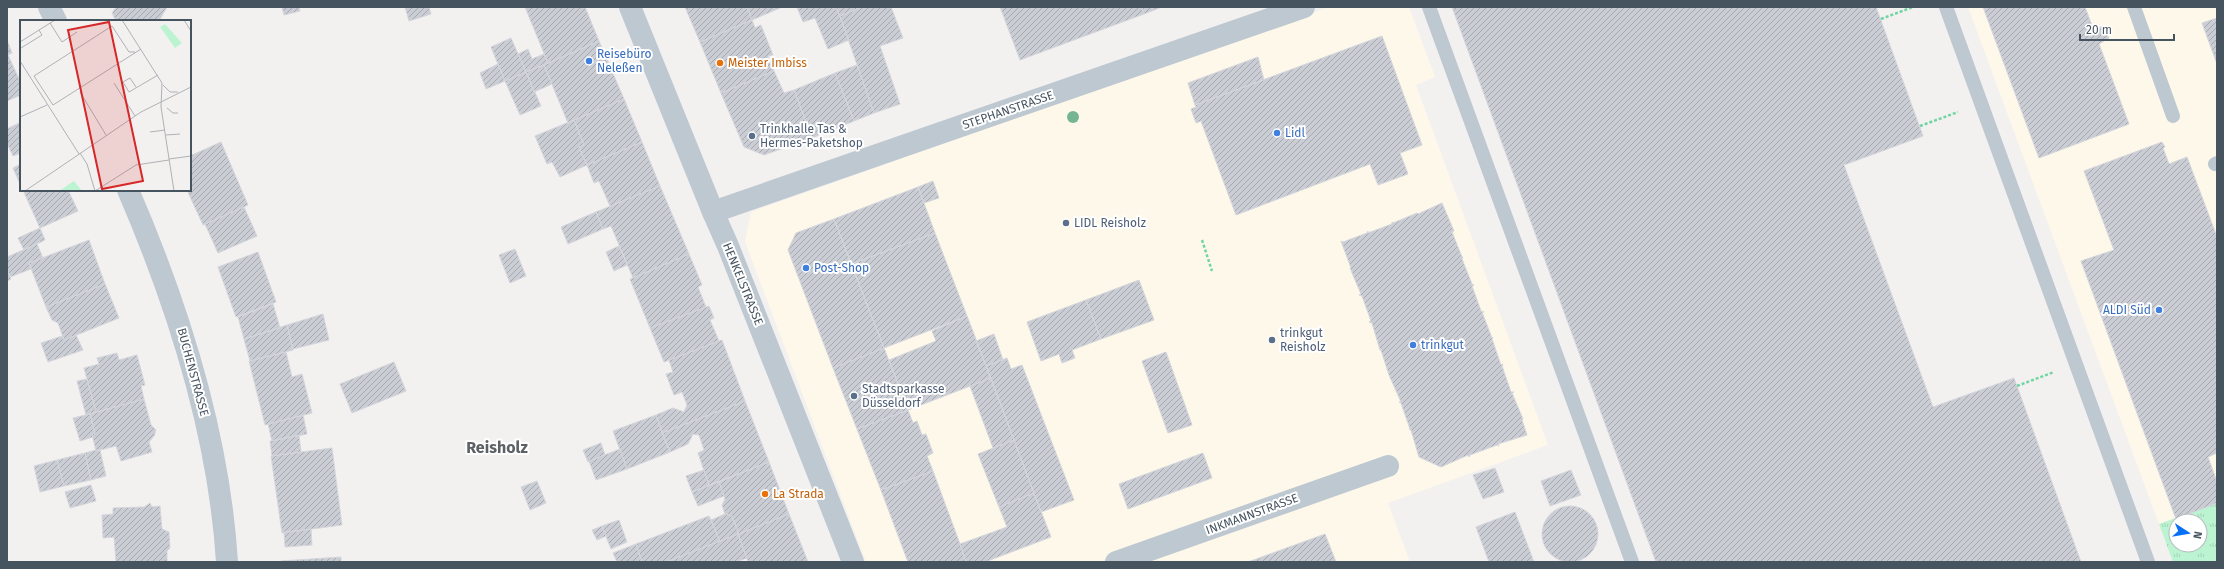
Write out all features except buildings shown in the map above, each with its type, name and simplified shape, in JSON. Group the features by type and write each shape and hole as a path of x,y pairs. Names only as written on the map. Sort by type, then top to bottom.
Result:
{"street":[{"path":"50,7 56,20"},
{"name":"HENKELSTRASSE","path":"630,7 712,212 728,246 853,562"},
{"name":"STEPHANSTRASSE","path":"712,212 1304,7"},
{"name":"BUCHENSTRASSE","path":"128,191 176,309 204,414 225,525 227,562"},
{"name":"INKMANNSTRASSE","path":"1116,562 1388,466"}],"lane":[{"path":"1429,7 1632,562"},
{"path":"1946,7 1980,104 2077,364 2148,562"},
{"path":"2134,7 2173,116"}],"path":[{"path":"1881,19 1913,7"},
{"path":"1920,126 1980,104"},
{"path":"1202,240 1212,271"},
{"path":"2017,386 2077,364"}],"shaded area":[{"path":"1329,7 1409,7 1435,77 1416,85 1548,445 1388,503 1410,562 866,562 745,242 751,212"},
{"path":"1968,7 2217,7 2217,503 2189,513 2168,513 2168,521 2159,524"}],"green space":[{"path":"2217,503 2217,562 2173,562 2170,553 2208,553 2208,513 2189,513"},
{"path":"2168,521 2168,548 2159,524"}],"place":[{"name":"Reisebüro Neleßen","path":"589,61"},
{"name":"Meister Imbiss","path":"720,63"},
{"name":"Lidl","path":"1277,133"},
{"name":"Trinkhalle Tas & Hermes-Paketshop","path":"752,136"},
{"name":"LIDL Reisholz","path":"1066,223"},
{"name":"Post-Shop","path":"806,268"},
{"name":"ALDI Süd","path":"2159,310"},
{"name":"trinkgut Reisholz","path":"1272,340"},
{"name":"trinkgut","path":"1413,345"},
{"name":"Stadtsparkasse Düsseldorf","path":"854,396"},
{"name":"La Strada","path":"765,494"}],"district":[{"name":"Reisholz","path":"497,447"}]}
